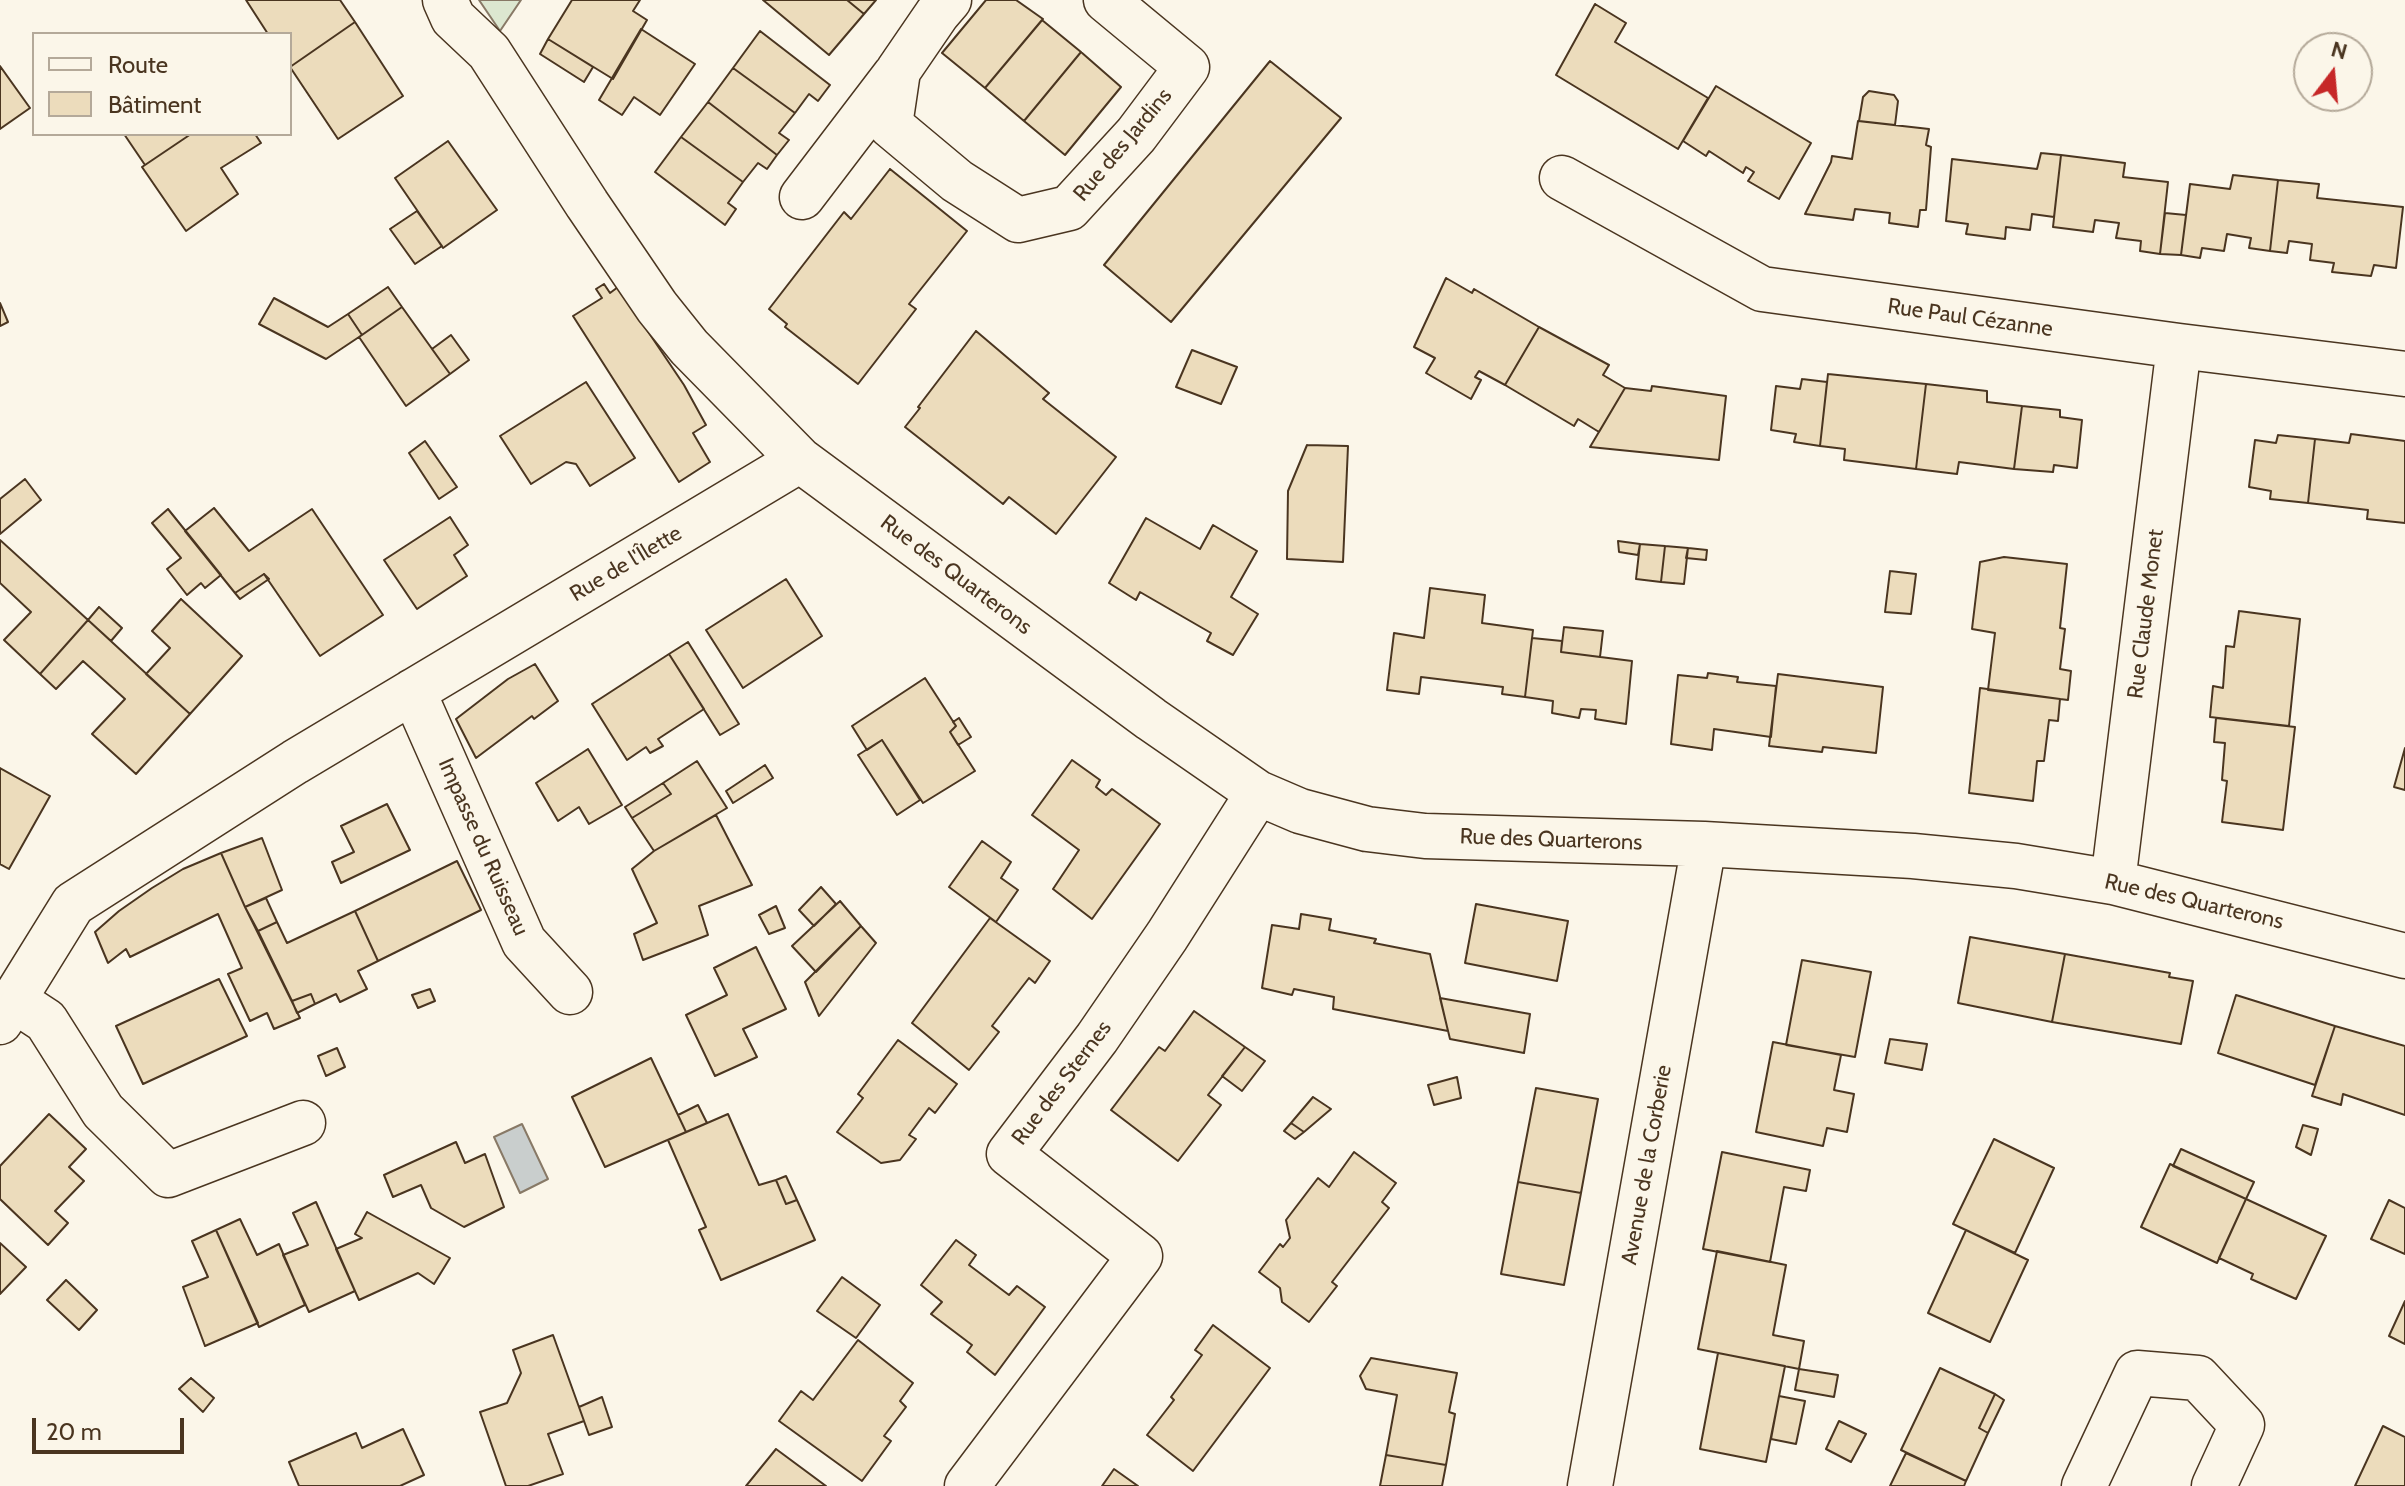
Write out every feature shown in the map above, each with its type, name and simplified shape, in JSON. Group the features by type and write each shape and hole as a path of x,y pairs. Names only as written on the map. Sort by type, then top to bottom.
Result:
{"street":[{"path":"445,0 453,18 489,52 657,307 689,347 800,460"},
{"name":"Rue des Jardins","path":"802,197 949,0"},
{"name":"Rue des Jardins","path":"898,71 890,125 957,181 1018,220 1069,208 1136,135 1187,67 1106,0"},
{"name":"Rue Paul Cézanne","path":"1562,178 1762,289 2405,374"},
{"name":"Rue Claude Monet","path":"2113,882 2179,346"},
{"name":"Rue de l'Îlette","path":"7,1011 73,904 295,762 800,460"},
{"name":"Rue des Quarterons","path":"800,460 1151,719 1258,793 1300,811 1367,829 1425,836 1704,844 1913,856 2016,866 2113,882 2405,956"},
{"name":"Impasse du Ruisseau","path":"413,691 524,942 570,992"},
{"name":"Rue des Sternes","path":"967,1486 1140,1256 1009,1154 1097,1038 1167,936 1258,793"},
{"name":"Avenue de la Corberie","path":"1590,1486 1704,844"},
{"path":"7,1011 46,1021 103,1111 168,1175 303,1123"},
{"path":"2084,1486 2137,1373 2198,1378 2242,1425 2214,1486"}],"green space":[{"path":"479,0 521,0 500,31"}],"shaded area":[{"path":"522,1124 548,1179 520,1193 494,1137"}],"building":[{"path":"246,0 340,0 355,22 292,66 292,32 267,32"},
{"path":"572,0 640,0 633,11 647,20 613,79 548,39"},
{"path":"763,0 847,0 864,14 829,55"},
{"path":"847,0 876,0 864,14"},
{"path":"986,0 1016,0 1043,19 985,88 942,53"},
{"path":"1595,4 1626,23 1615,42 1708,98 1678,149 1556,75"},
{"path":"1042,20 1081,52 1024,121 985,88"},
{"path":"355,22 403,96 338,139 292,66"},
{"path":"641,29 695,64 660,115 634,97 622,115 599,100"},
{"path":"760,31 830,85 818,101 809,94 795,113 733,68"},
{"path":"548,39 593,67 584,82 540,54"},
{"path":"1081,52 1121,87 1065,155 1024,121"},
{"path":"1270,61 1341,118 1171,322 1104,265"},
{"path":"0,66 30,108 0,129"},
{"path":"733,68 795,113 779,133 789,140 777,155 708,102"},
{"path":"1716,86 1811,143 1779,199 1748,181 1754,172 1746,167 1743,173 1709,151 1706,156 1683,141"},
{"path":"1869,91 1894,95 1898,101 1895,125 1859,121 1863,97"},
{"path":"708,102 777,155 767,169 758,163 743,182 681,137"},
{"path":"1858,121 1929,129 1926,145 1931,147 1926,210 1920,210 1918,227 1889,223 1890,213 1855,209 1853,220 1805,214 1832,156 1852,159"},
{"path":"125,136 188,136 145,165"},
{"path":"188,136 256,136 261,143 221,168 238,194 186,231 142,167"},
{"path":"681,137 743,182 728,203 736,209 725,225 655,172"},
{"path":"448,141 497,210 443,248 395,178"},
{"path":"2041,153 2061,155 2054,217 2032,214 2030,230 2006,227 2005,239 1966,234 1968,224 1946,221 1952,159 2037,169"},
{"path":"2061,155 2125,163 2123,177 2168,182 2160,254 2140,251 2141,241 2116,238 2119,223 2095,220 2093,232 2053,227"},
{"path":"890,169 967,231 909,304 916,309 858,384 785,327 787,324 769,309 844,212 851,219"},
{"path":"2233,175 2278,180 2270,251 2249,248 2251,238 2227,234 2224,251 2202,248 2200,258 2181,255 2190,184 2230,189"},
{"path":"2278,180 2319,184 2317,198 2403,207 2396,268 2374,265 2371,276 2332,272 2334,263 2310,260 2312,244 2289,241 2287,253 2270,251"},
{"path":"417,211 442,246 415,264 390,229"},
{"path":"2165,213 2186,215 2181,255 2160,254"},
{"path":"1446,278 1472,293 1474,289 1539,327 1505,385 1479,371 1475,377 1481,380 1471,399 1426,373 1435,358 1414,347"},
{"path":"604,284 610,293 618,287 684,385 706,425 693,433 710,462 679,482 573,316 602,298 596,289"},
{"path":"388,287 402,307 362,335 348,314"},
{"path":"274,298 328,327 348,314 362,335 326,359 259,324"},
{"path":"0,303 8,322 0,326"},
{"path":"402,307 450,374 406,406 359,337"},
{"path":"1539,327 1609,365 1603,375 1625,388 1599,432 1578,419 1574,426 1505,385"},
{"path":"976,331 1049,393 1043,399 1116,457 1056,534 1009,497 1003,504 905,427"},
{"path":"451,335 469,360 450,374 432,349"},
{"path":"1192,350 1237,367 1221,404 1176,387"},
{"path":"1828,374 1926,384 1916,469 1844,460 1845,449 1820,446"},
{"path":"1802,379 1827,382 1820,446 1794,442 1796,434 1771,430 1776,386 1800,389"},
{"path":"586,382 635,458 590,486 576,464 566,462 531,484 500,436"},
{"path":"1926,384 1987,391 1987,402 2022,406 2014,469 1959,462 1957,474 1916,469"},
{"path":"1652,386 1726,396 1719,460 1590,447 1625,388 1651,391"},
{"path":"2022,406 2060,410 2060,417 2082,420 2077,468 2054,465 2053,472 2014,469"},
{"path":"2351,434 2405,441 2405,523 2367,519 2368,510 2308,503 2315,439 2349,443"},
{"path":"2278,435 2315,439 2308,503 2270,499 2271,491 2249,487 2255,440 2276,443"},
{"path":"425,441 457,487 439,499 409,453"},
{"path":"1307,445 1348,446 1343,562 1287,559 1288,491"},
{"path":"25,479 41,500 0,534 0,499"},
{"path":"214,508 249,551 312,509 383,615 320,656 264,574 235,593 185,531"},
{"path":"168,509 221,575 205,588 201,583 187,595 167,569 181,558 152,523"},
{"path":"450,517 468,545 454,555 467,576 417,609 384,560"},
{"path":"1146,518 1200,549 1213,525 1257,551 1231,597 1258,614 1233,655 1207,641 1211,633 1140,592 1136,600 1109,583"},
{"path":"0,540 88,620 40,674 4,640 31,612 0,583"},
{"path":"1618,541 1640,544 1638,555 1619,552"},
{"path":"1640,544 1665,546 1661,582 1636,579"},
{"path":"1665,546 1688,548 1684,584 1661,582"},
{"path":"1688,548 1707,550 1706,560 1686,558"},
{"path":"2004,557 2067,564 2060,628 2065,629 2060,669 2071,671 2068,700 1988,690 1995,633 1972,629 1980,562"},
{"path":"1890,571 1916,574 1911,614 1885,612"},
{"path":"264,574 269,579 240,599 235,593"},
{"path":"786,579 822,636 743,688 706,630"},
{"path":"1430,588 1485,595 1482,623 1533,630 1525,697 1502,694 1503,687 1421,677 1419,694 1387,690 1394,633 1424,638"},
{"path":"181,599 242,656 190,714 146,674 170,648 152,631"},
{"path":"99,607 122,628 111,641 88,620"},
{"path":"2239,611 2300,619 2289,726 2210,717 2213,686 2223,688 2226,646 2234,647"},
{"path":"88,620 190,714 136,774 92,734 125,699 83,661 56,689 40,674"},
{"path":"1564,627 1603,631 1600,657 1561,652"},
{"path":"1532,638 1562,641 1561,652 1632,661 1626,724 1595,719 1596,710 1581,709 1579,718 1552,713 1553,701 1525,697"},
{"path":"688,642 739,724 720,735 669,654"},
{"path":"669,654 704,709 658,739 663,746 650,753 646,747 627,760 592,704"},
{"path":"535,664 558,701 534,719 532,716 476,758 456,719 508,679"},
{"path":"1708,673 1738,677 1737,682 1776,686 1771,737 1714,729 1712,750 1671,744 1678,675 1707,678"},
{"path":"1778,674 1883,687 1876,753 1823,747 1822,752 1769,746"},
{"path":"925,678 956,726 950,732 975,771 923,803 882,740 867,750 852,726"},
{"path":"1980,688 2060,699 2058,721 2049,720 2044,761 2037,761 2033,801 1969,793"},
{"path":"959,718 971,737 958,745 950,732 956,726 953,722"},
{"path":"2216,718 2295,727 2283,830 2222,822 2227,781 2222,780 2225,743 2214,742"},
{"path":"882,740 920,800 897,815 858,755"},
{"path":"2405,748 2405,790 2394,787"},
{"path":"588,749 622,805 589,824 579,807 558,821 536,783"},
{"path":"1072,760 1100,780 1096,787 1106,795 1112,789 1160,824 1092,919 1053,889 1079,850 1032,815"},
{"path":"697,761 727,808 654,851 632,818 671,794 663,783"},
{"path":"765,765 773,778 733,803 726,791"},
{"path":"0,768 50,796 9,869 0,864"},
{"path":"663,783 671,794 632,818 625,807"},
{"path":"387,804 410,850 341,883 332,862 354,852 341,826"},
{"path":"716,815 752,885 699,906 708,935 643,960 634,934 657,923 632,869 654,851"},
{"path":"262,838 282,890 245,907 221,853"},
{"path":"982,841 1011,862 1001,878 1018,890 996,922 949,887"},
{"path":"221,853 300,1018 274,1029 267,1013 250,1021 228,974 242,968 218,914 130,957 126,949 108,963 95,932 152,888 183,869"},
{"path":"457,861 481,910 378,961 355,911"},
{"path":"821,887 836,904 814,926 799,910"},
{"path":"266,898 277,922 258,931 245,907"},
{"path":"840,901 861,926 816,972 792,946"},
{"path":"1476,904 1568,921 1557,981 1465,963"},
{"path":"776,906 785,928 769,934 759,915"},
{"path":"355,911 378,961 358,971 367,989 340,1002 336,994 315,1004 311,994 292,1001 258,931 277,922 287,943"},
{"path":"1301,914 1331,919 1329,930 1430,954 1448,1031 1333,1009 1334,997 1294,989 1292,995 1262,988 1272,925 1299,929"},
{"path":"990,918 1050,961 1035,983 1029,978 992,1026 999,1032 969,1070 912,1023"},
{"path":"861,926 876,943 819,1016 805,982"},
{"path":"1970,937 2065,954 2052,1022 1958,1003"},
{"path":"756,947 786,1009 743,1029 757,1057 715,1076 686,1015 727,995 714,968"},
{"path":"2065,954 2170,973 2169,977 2193,981 2181,1044 2052,1022"},
{"path":"1802,960 1871,972 1855,1057 1786,1045"},
{"path":"219,979 247,1036 143,1084 116,1026"},
{"path":"430,989 435,1001 418,1008 412,995"},
{"path":"311,994 315,1004 297,1013 292,1001"},
{"path":"2236,995 2335,1026 2315,1085 2218,1053"},
{"path":"1440,998 1530,1014 1524,1053 1450,1039"},
{"path":"1194,1011 1245,1047 1208,1095 1221,1105 1178,1161 1111,1110 1159,1047 1165,1051"},
{"path":"2335,1026 2405,1046 2405,1115 2343,1094 2341,1105 2312,1096"},
{"path":"1890,1039 1927,1044 1922,1070 1885,1063"},
{"path":"898,1040 957,1084 935,1113 929,1108 909,1135 916,1139 900,1160 881,1163 837,1132 863,1098 858,1094"},
{"path":"1773,1042 1841,1055 1834,1090 1854,1094 1847,1132 1827,1128 1823,1146 1756,1132"},
{"path":"1245,1047 1265,1061 1242,1091 1222,1076"},
{"path":"337,1048 345,1067 326,1076 318,1056"},
{"path":"651,1058 686,1132 605,1167 572,1097"},
{"path":"1457,1077 1461,1098 1434,1105 1428,1085"},
{"path":"1536,1088 1598,1099 1581,1193 1518,1182"},
{"path":"1313,1097 1331,1109 1304,1132 1291,1123"},
{"path":"698,1105 707,1123 686,1132 678,1115"},
{"path":"49,1114 86,1149 69,1167 84,1181 55,1211 68,1223 48,1245 0,1199 0,1166"},
{"path":"728,1114 759,1185 776,1180 786,1204 797,1200 815,1240 721,1280 699,1230 706,1227 668,1140"},
{"path":"1291,1123 1304,1132 1295,1139 1284,1131"},
{"path":"2303,1125 2318,1129 2311,1155 2296,1147"},
{"path":"1994,1139 2054,1168 2015,1253 1953,1224"},
{"path":"456,1142 465,1163 485,1154 504,1207 464,1227 431,1208 421,1185 393,1197 384,1175"},
{"path":"2181,1149 2254,1182 2246,1199 2173,1166"},
{"path":"1354,1152 1396,1183 1382,1202 1389,1208 1332,1282 1337,1286 1309,1322 1282,1302 1280,1288 1259,1272 1280,1244 1283,1247 1290,1238 1286,1220 1318,1178 1329,1187"},
{"path":"1722,1152 1810,1170 1806,1191 1784,1187 1770,1262 1703,1249"},
{"path":"2170,1164 2246,1199 2217,1263 2141,1227"},
{"path":"786,1176 797,1200 786,1204 776,1180"},
{"path":"1518,1182 1581,1193 1564,1285 1501,1274"},
{"path":"2246,1199 2326,1236 2296,1299 2251,1279 2253,1274 2219,1258"},
{"path":"2389,1200 2405,1208 2405,1254 2371,1239"},
{"path":"316,1202 355,1291 309,1312 283,1255 308,1245 293,1213"},
{"path":"367,1212 450,1258 434,1284 418,1273 359,1300 336,1249 362,1238 355,1234"},
{"path":"240,1219 257,1255 279,1244 305,1305 259,1327 216,1230"},
{"path":"216,1230 258,1323 205,1346 183,1287 208,1277 192,1241"},
{"path":"1966,1230 2028,1260 1990,1342 1928,1313"},
{"path":"956,1240 976,1255 969,1265 1009,1295 1017,1286 1045,1307 995,1375 967,1352 972,1345 931,1314 942,1302 921,1285"},
{"path":"0,1243 26,1267 0,1294"},
{"path":"1717,1251 1786,1265 1773,1335 1804,1341 1799,1369 1698,1349"},
{"path":"842,1277 880,1305 856,1338 817,1311"},
{"path":"66,1280 97,1310 79,1330 47,1300"},
{"path":"2405,1301 2405,1344 2389,1336"},
{"path":"1213,1325 1270,1368 1193,1471 1147,1435 1174,1400 1171,1397 1202,1355 1195,1350"},
{"path":"553,1335 584,1421 548,1434 563,1474 528,1486 506,1486 480,1412 507,1403 521,1373 513,1350"},
{"path":"858,1340 913,1383 900,1401 906,1407 884,1436 891,1441 862,1481 779,1421 801,1391 813,1400"},
{"path":"1718,1353 1785,1366 1766,1462 1700,1449"},
{"path":"1371,1358 1457,1373 1449,1412 1455,1414 1446,1465 1386,1455 1397,1395 1366,1389 1360,1376"},
{"path":"1940,1368 1995,1394 1979,1428 1988,1433 1966,1481 1901,1450"},
{"path":"1799,1369 1838,1375 1834,1397 1795,1390"},
{"path":"191,1378 214,1398 203,1412 179,1389"},
{"path":"1995,1394 2004,1400 1988,1433 1979,1428"},
{"path":"1779,1396 1805,1401 1796,1444 1771,1439"},
{"path":"602,1397 612,1427 589,1435 579,1407"},
{"path":"1839,1421 1866,1434 1851,1462 1826,1449"},
{"path":"2383,1426 2405,1437 2405,1486 2355,1486"},
{"path":"403,1429 424,1475 400,1486 299,1486 289,1462 356,1433 362,1448"},
{"path":"776,1449 826,1486 746,1486"},
{"path":"1906,1453 1966,1481 1964,1486 1890,1486"},
{"path":"1386,1455 1446,1465 1442,1486 1380,1486"},
{"path":"1114,1469 1138,1486 1102,1486"}]}
